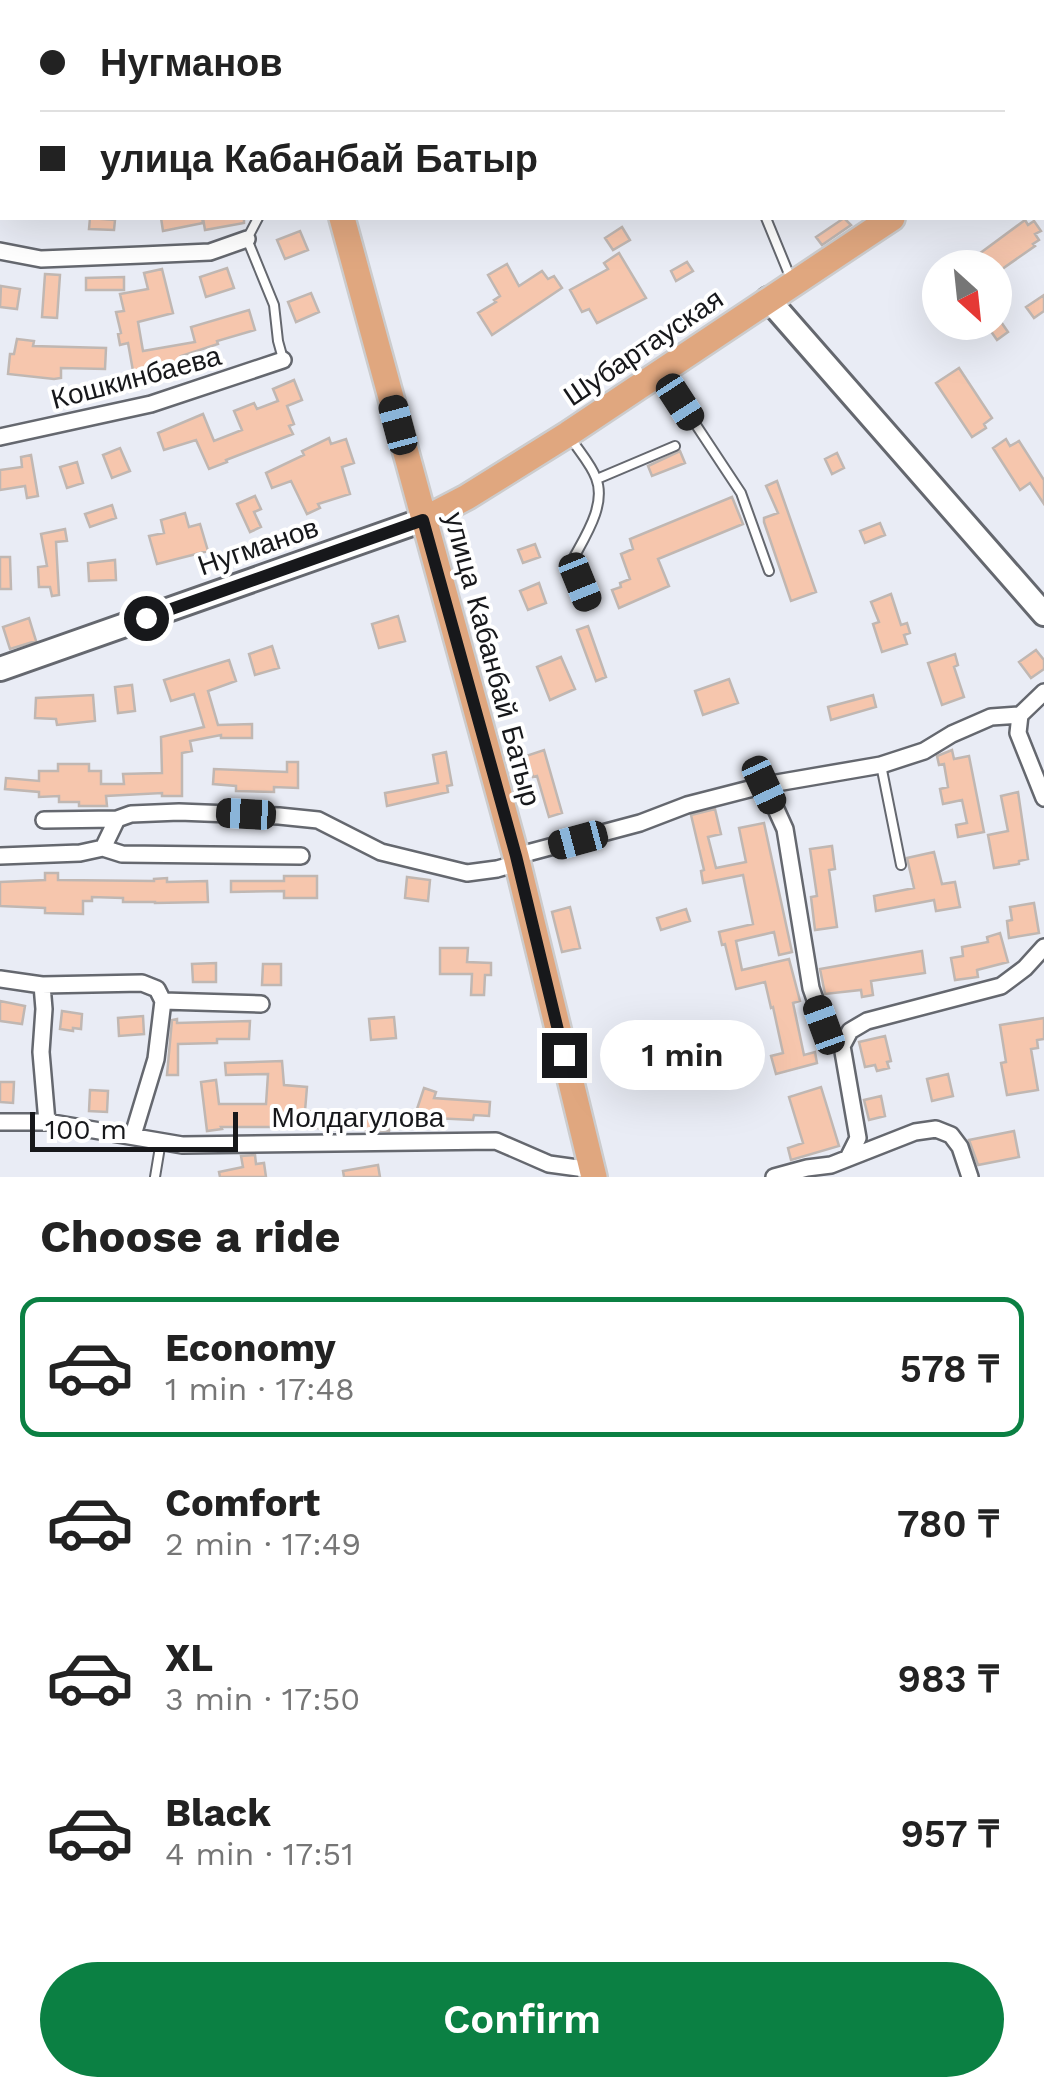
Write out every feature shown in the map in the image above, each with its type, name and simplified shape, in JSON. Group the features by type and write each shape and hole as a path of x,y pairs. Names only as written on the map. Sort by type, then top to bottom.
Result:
{"main road":[{"name":"улица Кабанбай Батыр","path":"343,220 517,859 594,1173"},
{"name":"Шубартауская","path":"423,520 568,434 889,220"},
{"path":"768,298 1044,614"},
{"name":"Нугманов","path":"0,668 423,520"}],"street":[{"path":"0,251 41,260 210,252 247,239"},
{"name":"Кошкинбаева","path":"0,437 152,404 283,360"},
{"path":"1043,791 1018,733 1020,716 1044,692"},
{"path":"44,820 117,819 131,814 179,812 318,820 381,852 467,873 496,870 517,859 687,805 764,785 881,765 924,751 991,716 1020,716"},
{"path":"764,785 785,830 811,988 824,1025 842,1046 858,1138 848,1158 834,1171 807,1168 774,1177"},
{"path":"103,848 117,819"},
{"path":"0,856 80,853 103,848 122,854 300,856"},
{"path":"842,1046 850,1031 867,1021 1001,986 1044,947"},
{"path":"0,979 42,985 142,983 156,989 162,1001 156,1059 133,1135"},
{"path":"42,985 41,1052 47,1122"},
{"path":"162,1001 261,1004"},
{"name":"Молдагулова","path":"0,1122 47,1122 182,1145 496,1142 545,1170 594,1173"},
{"path":"848,1158 915,1132 936,1129 950,1135 960,1147 970,1177"}],"lane":[{"path":"257,220 247,239 274,306 283,360"},
{"path":"767,220 792,283"},
{"path":"660,371 740,493 769,571"},
{"path":"568,434 596,479 600,498 572,560 589,603"},
{"path":"596,479 676,446"},
{"path":"881,765 901,865"},
{"path":"156,1177 161,1140"}],"building":[{"path":"90,220 115,220 114,230 89,229"},
{"path":"161,220 202,220 203,223 163,231"},
{"path":"203,220 244,220 244,223 205,230"},
{"path":"841,220 851,225 822,245 816,237"},
{"path":"1025,220 1028,225 1034,221 1041,231 1035,234 1039,240 1035,246 1012,262 1012,250 984,250"},
{"path":"622,227 630,240 613,250 605,238"},
{"path":"300,231 308,250 285,259 277,240"},
{"path":"619,253 646,298 597,323 589,309 582,312 570,290 608,269 604,263"},
{"path":"687,262 693,271 676,281 671,271"},
{"path":"507,264 519,286 542,271 548,279 554,276 562,288 492,335 478,313 500,296 488,275"},
{"path":"227,268 234,288 206,297 200,277"},
{"path":"162,269 173,313 138,322 143,351 195,342 191,327 249,310 255,330 181,356 183,365 135,382 128,343 120,345 118,334 121,333 116,312 124,311 120,294 148,289 144,273"},
{"path":"45,274 60,275 57,318 42,317"},
{"path":"124,277 124,290 86,290 86,278"},
{"path":"1,286 20,289 17,309 0,307"},
{"path":"311,293 319,312 296,322 288,302"},
{"path":"1044,295 1044,311 1034,318 1026,307"},
{"path":"17,339 34,341 33,346 106,348 105,369 61,368 61,378 54,379 8,374 10,354 14,354"},
{"path":"959,368 992,418 984,424 986,428 972,437 936,383"},
{"path":"294,380 302,400 287,406 294,424 289,426 293,434 209,469 196,440 164,450 158,433 203,414 214,441 242,430 234,411 254,403 257,409 278,401 273,389"},
{"path":"329,438 331,444 346,439 354,463 342,467 350,494 318,504 320,508 307,514 291,481 272,488 266,473"},
{"path":"1006,439 1010,446 1019,441 1044,480 1044,504 1030,483 1020,490 993,448"},
{"path":"120,448 130,471 112,478 103,455"},
{"path":"680,451 685,463 652,476 648,466"},
{"path":"837,453 844,468 832,474 825,459"},
{"path":"31,455 38,496 27,498 25,486 0,490 0,470 22,467 21,457"},
{"path":"77,462 83,483 67,488 60,467"},
{"path":"777,481 816,592 791,601 764,522 764,518 778,513 766,486"},
{"path":"255,496 261,509 254,512 261,527 250,532 237,504"},
{"path":"732,497 743,524 658,559 669,586 619,608 612,590 630,579 621,554 633,549 630,539"},
{"path":"112,505 116,518 90,527 85,514"},
{"path":"185,513 189,527 200,524 208,551 157,564 149,536 164,533 161,520"},
{"path":"880,523 885,535 865,543 860,531"},
{"path":"65,529 67,541 56,542 59,595 52,596 50,587 39,587 38,567 47,566 41,534"},
{"path":"535,544 540,557 523,563 518,550"},
{"path":"0,557 10,557 11,589 0,589"},
{"path":"115,560 116,580 89,581 88,563"},
{"path":"539,583 546,603 528,610 520,591"},
{"path":"891,594 901,625 907,623 910,633 904,635 907,644 882,652 873,624 879,622 871,602"},
{"path":"398,616 405,641 379,648 372,624"},
{"path":"29,618 36,641 10,649 3,627"},
{"path":"588,626 606,677 596,681 577,630"},
{"path":"272,646 279,668 255,675 249,654"},
{"path":"1036,650 1044,660 1044,669 1031,678 1019,662"},
{"path":"955,654 958,665 954,667 964,697 942,705 928,663"},
{"path":"561,657 575,689 550,700 537,667"},
{"path":"229,660 236,681 208,691 218,725 252,724 252,738 221,735 190,741 192,751 182,753 182,796 106,796 107,806 79,806 79,802 59,802 59,796 39,797 39,792 5,789 6,778 39,781 39,771 58,771 58,764 89,764 89,771 101,771 101,784 124,784 123,774 162,773 161,737 204,727 194,694 171,701 164,680"},
{"path":"729,679 738,703 703,715 695,691"},
{"path":"132,685 135,711 118,713 115,687"},
{"path":"93,695 95,721 57,725 56,719 35,718 36,698"},
{"path":"873,695 876,707 831,720 828,707"},
{"path":"544,750 562,813 549,817 537,776 533,777 526,756"},
{"path":"952,750 954,759 969,756 984,832 958,837 956,825 967,823 962,800 943,804 940,789 948,787 944,764 939,765 937,756"},
{"path":"446,752 452,785 447,786 448,792 387,806 385,793 438,783 433,755"},
{"path":"287,762 298,762 298,788 236,791 236,786 213,784 214,769 287,772"},
{"path":"1018,792 1028,859 994,868 988,835 1008,831 1001,796"},
{"path":"715,809 721,834 708,837 716,868 746,862 739,828 764,823 792,952 779,955 774,932 736,941 742,970 789,959 800,1001 793,1003 804,1055 815,1052 817,1063 776,1074 771,1056 783,1053 765,982 736,989 719,932 753,924 743,875 703,883 704,870 691,815"},
{"path":"832,846 835,869 829,870 837,927 815,930 811,897 817,896 810,849"},
{"path":"934,852 942,884 955,882 960,907 936,911 934,900 876,911 874,896 914,888 907,858"},
{"path":"45,873 58,873 58,880 207,881 208,902 123,902 123,898 92,897 92,901 83,901 83,914 0,906 0,882 45,880"},
{"path":"284,876 317,876 317,898 284,898 284,891 231,892 231,881 284,881"},
{"path":"407,877 430,880 428,901 405,898"},
{"path":"1034,903 1039,933 1009,938 1010,907"},
{"path":"570,907 580,948 562,952 552,912"},
{"path":"686,909 690,921 661,930 657,918"},
{"path":"1000,933 1008,962 977,970 978,977 955,980 951,958 963,956 962,947 988,942 987,937"},
{"path":"440,948 468,948 467,962 491,963 491,975 485,975 484,995 471,995 472,974 440,974"},
{"path":"922,951 925,973 871,981 873,995 862,997 861,990 825,994 820,969"},
{"path":"216,963 216,982 193,982 192,964"},
{"path":"263,964 281,964 281,985 262,985"},
{"path":"0,1001 25,1006 22,1024 0,1021"},
{"path":"62,1011 82,1014 81,1029 60,1029"},
{"path":"143,1016 144,1034 119,1036 118,1018"},
{"path":"394,1017 396,1038 371,1040 369,1019"},
{"path":"1044,1018 1044,1039 1037,1040 1038,1048 1031,1049 1038,1090 1007,1095 1000,1025"},
{"path":"177,1019 177,1023 250,1021 249,1039 178,1044 178,1075 167,1075 172,1020"},
{"path":"885,1036 889,1068 877,1071 875,1065 865,1067 859,1042"},
{"path":"282,1061 284,1085 307,1087 305,1111 337,1113 335,1130 275,1123 275,1127 221,1127 207,1131 201,1082 216,1080 219,1104 266,1104 268,1074 226,1075 225,1063"},
{"path":"948,1074 953,1096 932,1101 927,1079"},
{"path":"0,1082 14,1082 13,1103 0,1102"},
{"path":"821,1087 839,1146 791,1160 788,1148 803,1143 789,1097"},
{"path":"424,1088 436,1092 434,1098 490,1102 489,1116 474,1115 473,1120 433,1118 416,1112"},
{"path":"90,1090 108,1091 107,1112 89,1111"},
{"path":"881,1096 885,1116 869,1120 864,1100"},
{"path":"365,1119 390,1119 389,1131 365,1130"},
{"path":"1014,1131 1019,1157 978,1165 969,1140"},
{"path":"255,1155 256,1164 264,1163 266,1177 220,1177 219,1172 243,1167 241,1156"},
{"path":"378,1165 380,1177 344,1177 343,1171"}],"route":[{"path":"146,618 423,520 516,856 564,1055"}]}
